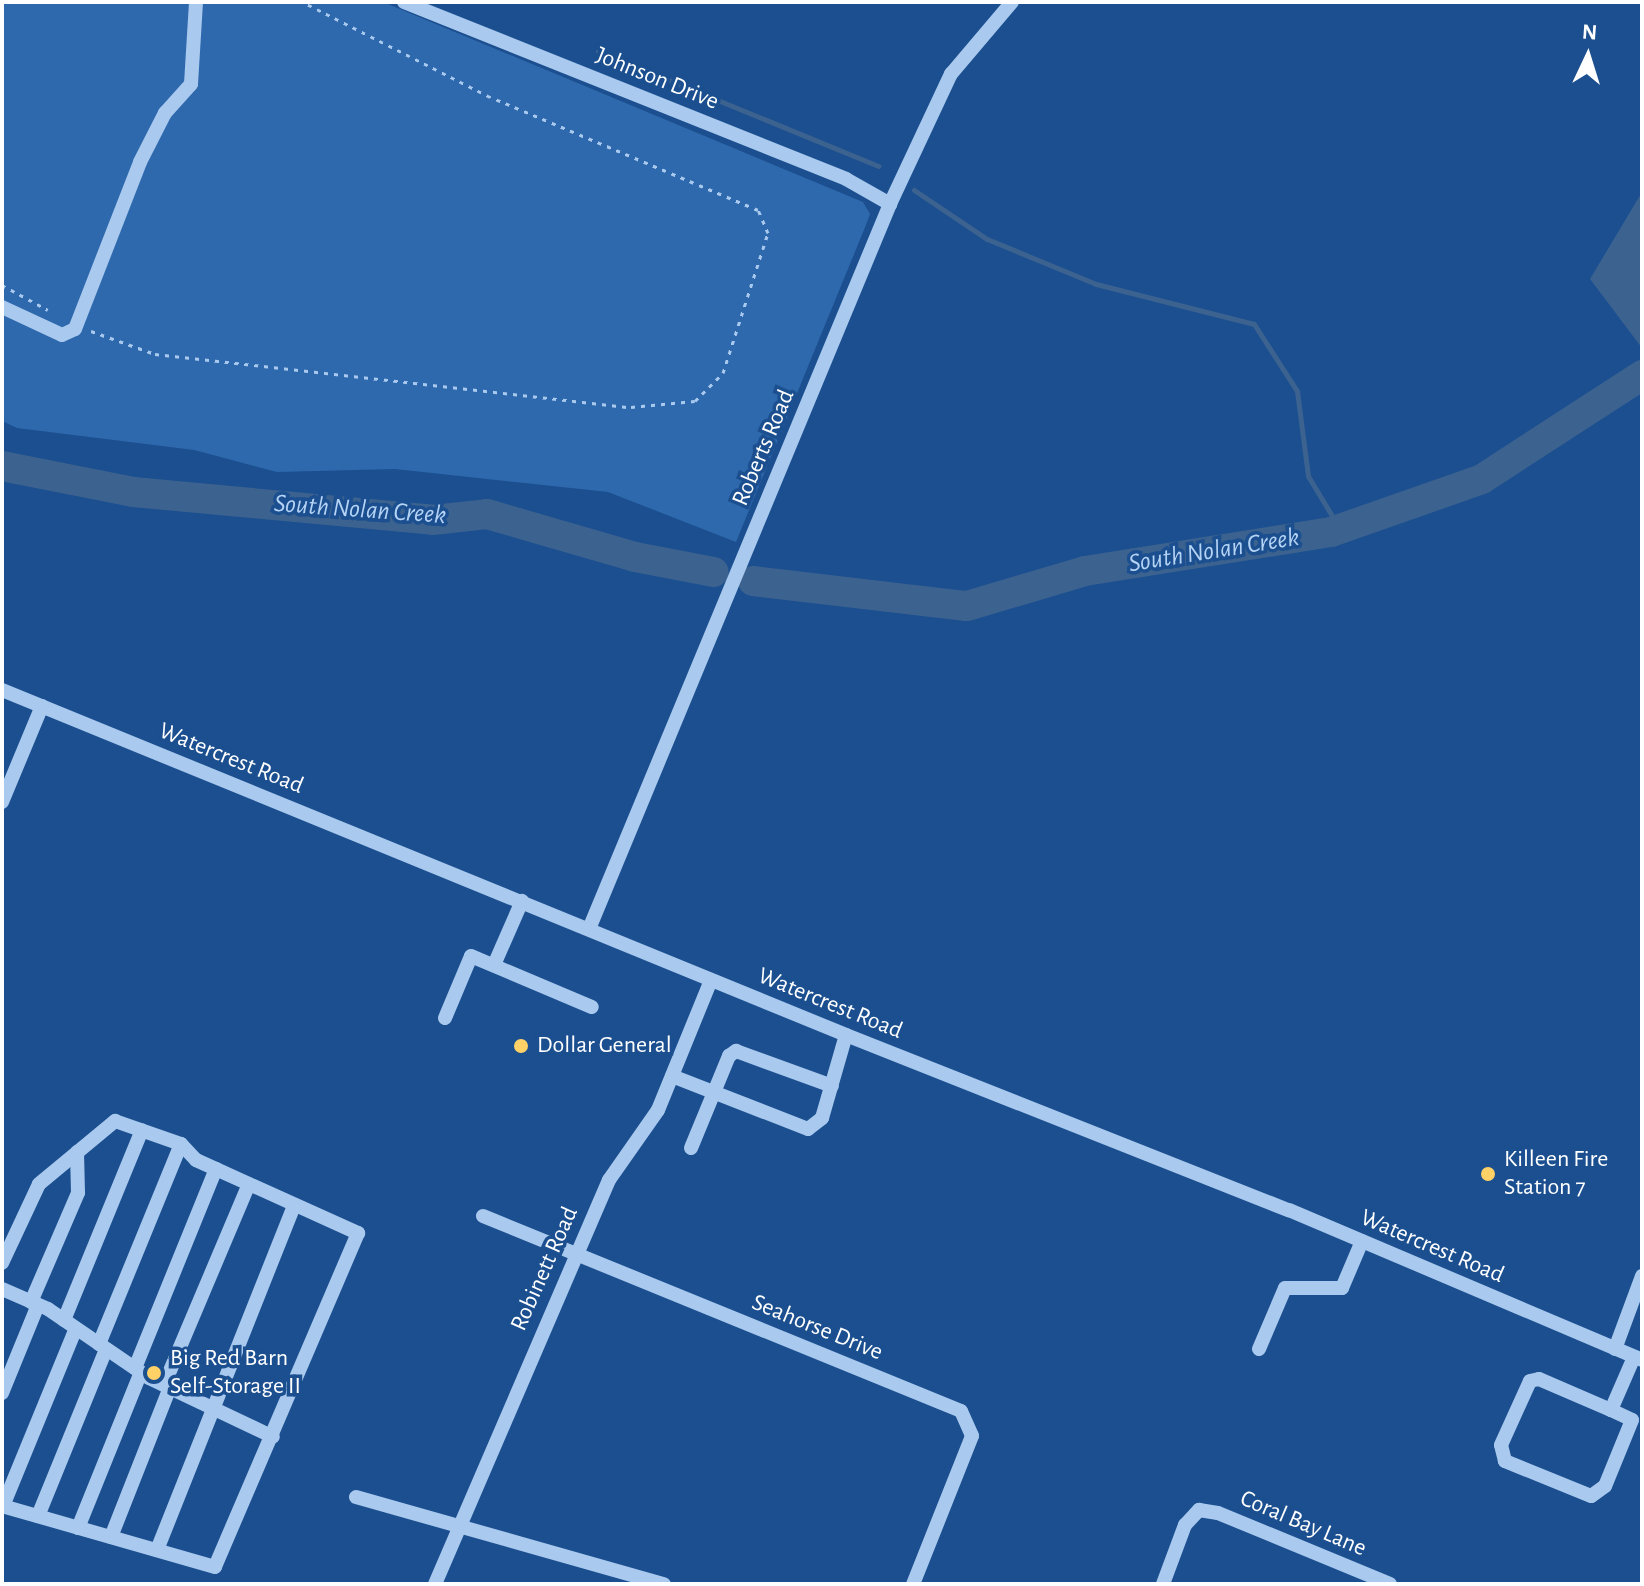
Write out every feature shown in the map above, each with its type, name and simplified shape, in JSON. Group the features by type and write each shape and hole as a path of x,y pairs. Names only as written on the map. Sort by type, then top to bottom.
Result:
{"street":[{"path":"2,307 62,335 77,325 140,162 165,113 191,84 196,2"},
{"name":"Johnson Drive","path":"404,2 846,179 890,204"},
{"name":"Roberts Road","path":"589,929 890,204 951,74 1012,2"},
{"name":"Watercrest Road","path":"2,690 846,1035 1362,1241 1638,1359"},
{"path":"2,802 42,706"},
{"path":"494,965 522,901"},
{"path":"445,1018 471,956 592,1007"},
{"name":"Robinett Road","path":"435,1584 575,1253 609,1180 658,1110 711,980"},
{"path":"672,1076 808,1129 822,1118 846,1035"},
{"path":"691,1148 736,1051 832,1086"},
{"path":"2,1263 39,1184 115,1121 142,1130 181,1144 216,1169 358,1233 215,1567 3,1506 142,1130"},
{"path":"38,1516 181,1144"},
{"path":"2,1393 78,1193 77,1152"},
{"path":"78,1528 216,1169"},
{"path":"111,1537 167,1386 249,1184"},
{"path":"157,1550 294,1205"},
{"name":"Seahorse Drive","path":"483,1216 961,1411 972,1436 913,1584"},
{"path":"1259,1349 1285,1288 1342,1288 1362,1241"},
{"path":"1615,1349 1642,1276"},
{"path":"2,1289 35,1303 167,1386 273,1437"},
{"path":"1611,1410 1638,1359"},
{"path":"1539,1379 1611,1410 1632,1420 1605,1486 1591,1496 1505,1461 1501,1445 1530,1381 1539,1379"},
{"path":"356,1497 664,1584"},
{"name":"Coral Bay Lane","path":"1163,1584 1185,1525 1199,1510 1218,1513 1390,1584"}],"path":[{"path":"77,325 155,354 631,407 695,401 723,373 768,233 758,210 490,97 303,2"},
{"path":"2,285 52,312"}],"shaded area":[{"path":"2,2 383,2 863,202 870,214 866,225 736,542 608,492 395,469 277,472 194,450 17,428 2,421"},
{"path":"1642,192 1642,348 1590,279"}],"waterway":[{"path":"598,51 878,166"},
{"path":"914,190 987,239 1096,284 1254,324 1297,391 1308,476 1340,529"},
{"name":"South Nolan Creek","path":"753,581 967,606 1085,571 1331,532 1482,479 1642,375"},
{"name":"South Nolan Creek","path":"2,466 133,492 433,520 487,514 635,557 714,572"}],"place":[{"name":"Dollar General","path":"521,1046"},
{"name":"Killeen Fire Station 7","path":"1488,1174"},
{"name":"Big Red Barn Self-Storage II","path":"154,1373"}]}
